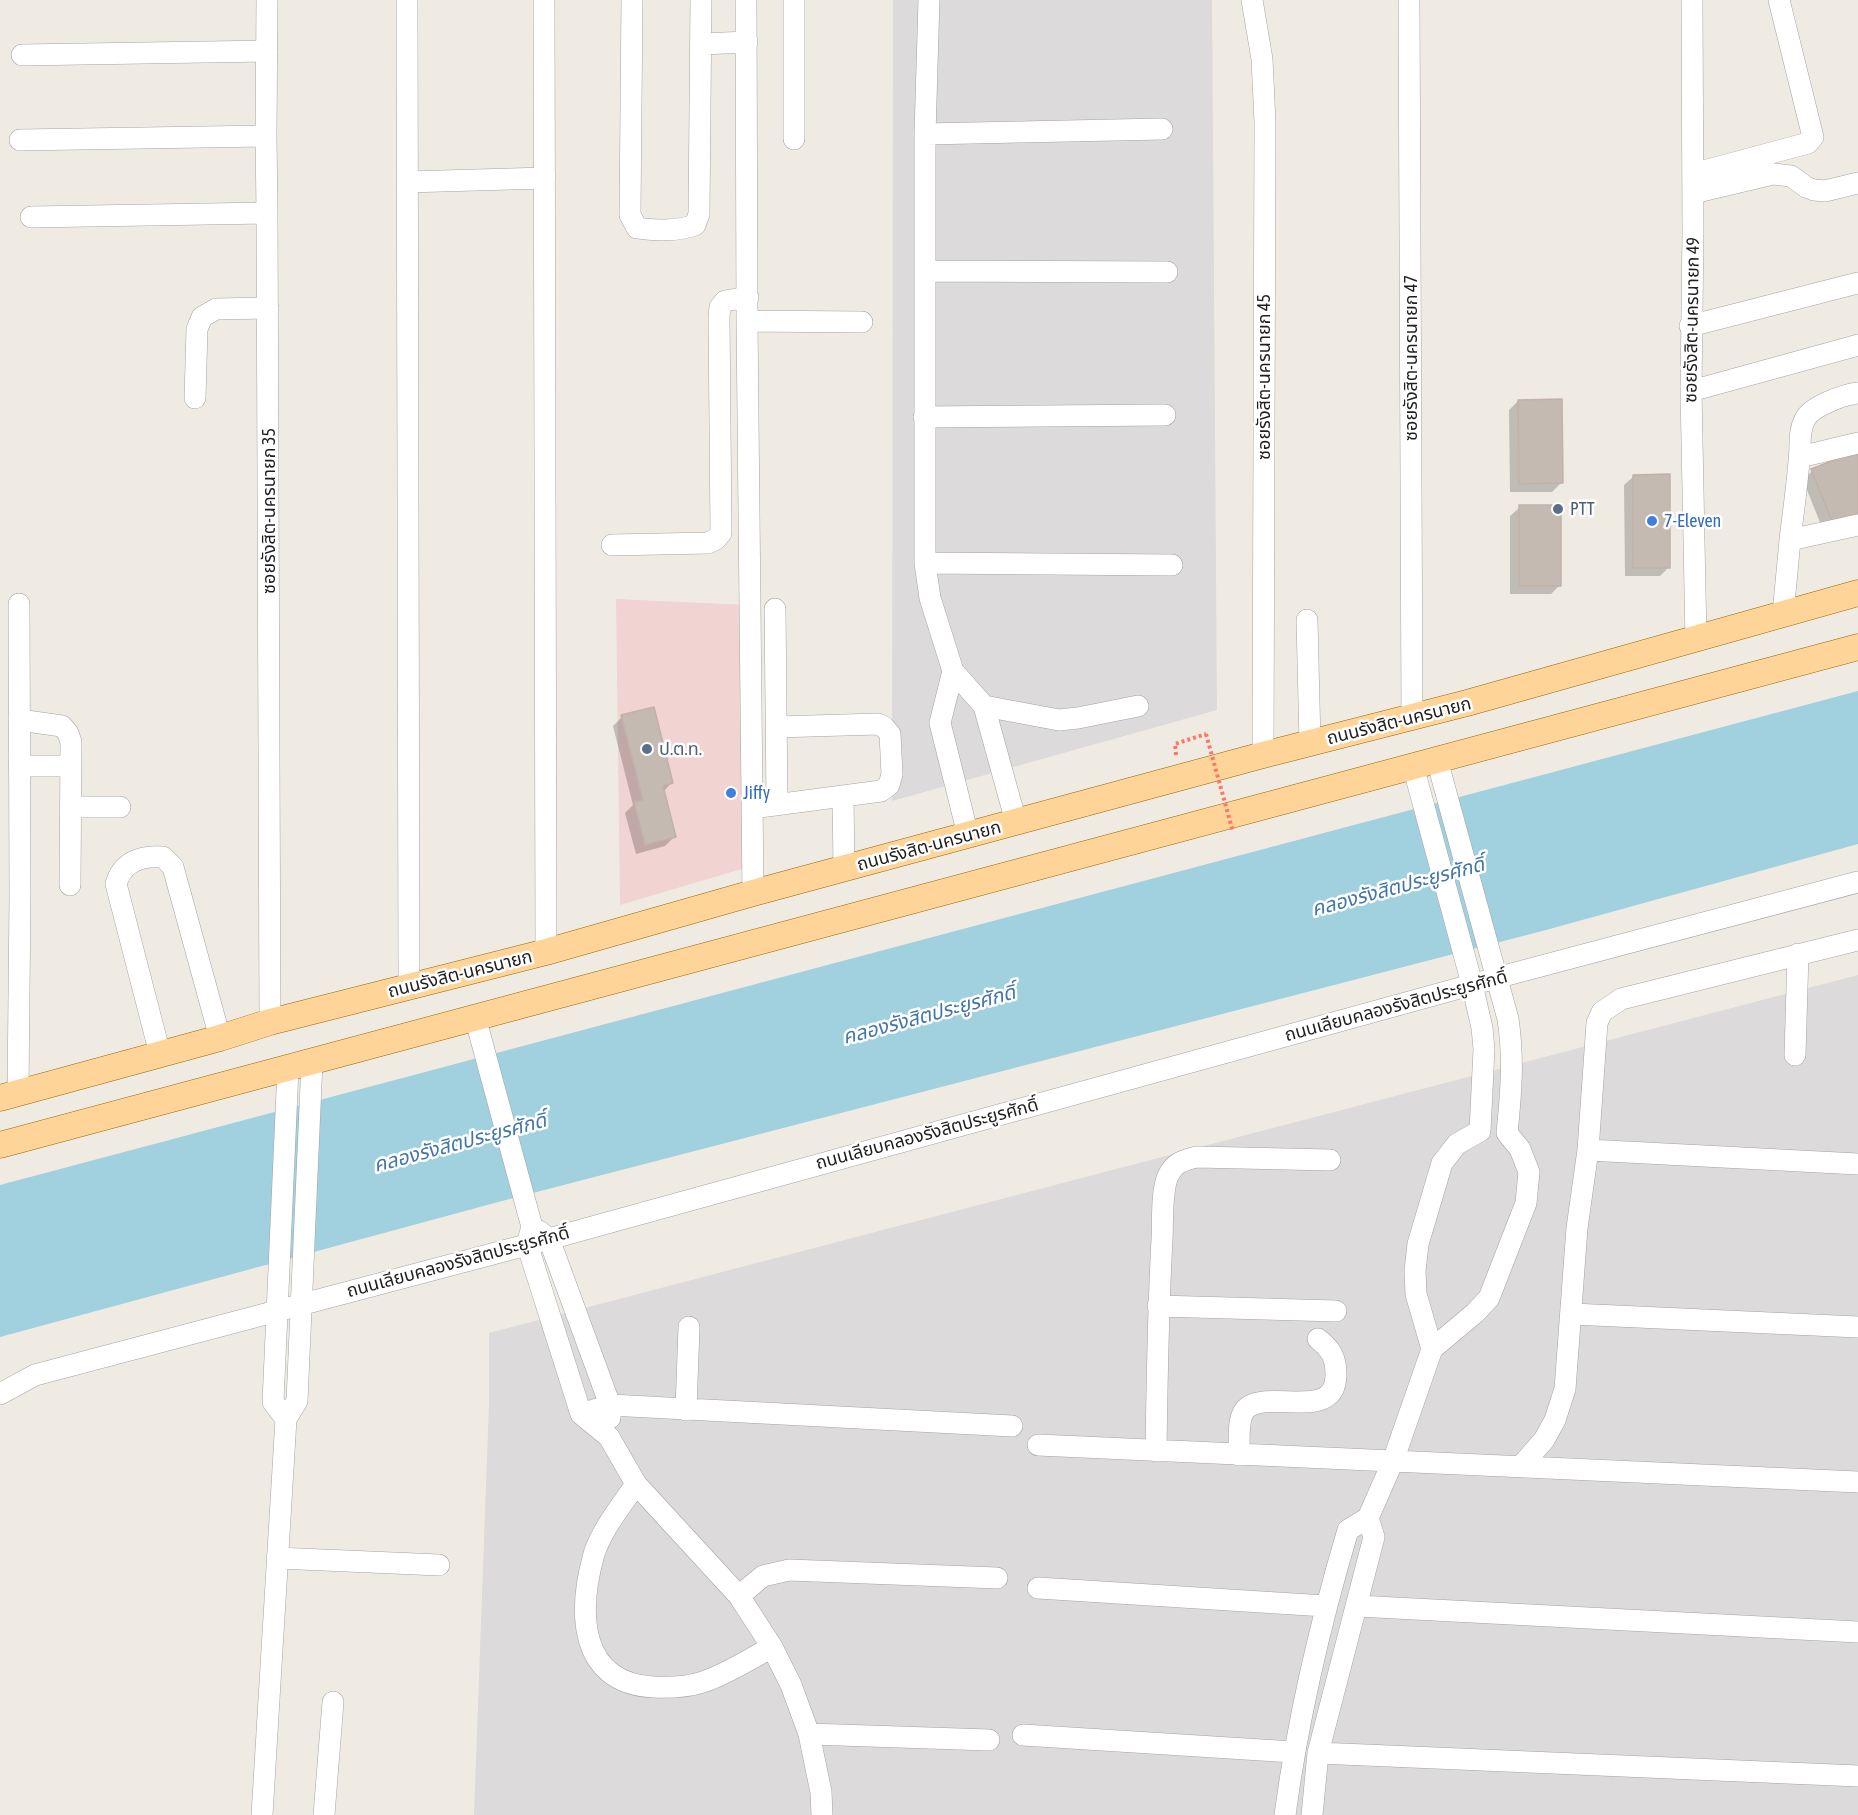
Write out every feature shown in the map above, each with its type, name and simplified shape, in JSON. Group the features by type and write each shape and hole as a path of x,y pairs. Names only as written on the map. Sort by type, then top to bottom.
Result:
{"main road":[{"name":"ถนนรังสิต-นครนายก","path":"9,1095 220,1038 270,1022 662,921 753,893 1263,755 1467,704 1858,593"},
{"path":"0,1145 288,1080 312,1062 475,1017 1428,775 1858,647"}],"street":[{"name":"ซอยรังสิต-นครนายก 35","path":"267,0 270,1022"},
{"path":"407,0 409,987"},
{"path":"544,0 546,952"},
{"path":"632,0 630,215 637,228 647,230 685,228 695,225 699,214 701,0"},
{"path":"747,0 747,321 753,893"},
{"path":"794,0 794,139"},
{"path":"929,0 925,134 925,563 930,598 953,671 984,705 1016,822"},
{"name":"ซอยรังสิต-นครนายก 45","path":"1252,0 1262,59 1264,122 1263,755"},
{"name":"ซอยรังสิต-นครนายก 47","path":"1409,0 1412,717"},
{"name":"ซอยรังสิต-นครนายก 49","path":"1692,0 1693,184 1690,326 1696,640"},
{"path":"1693,184 1808,143 1814,137 1779,0"},
{"path":"701,44 747,42"},
{"path":"22,55 267,51"},
{"path":"925,134 1162,129"},
{"path":"20,140 266,136"},
{"path":"1693,184 1773,174 1791,176 1814,190 1825,191 1858,183"},
{"path":"407,182 545,178"},
{"path":"32,217 267,213"},
{"path":"925,271 1167,272"},
{"path":"1690,326 1858,283"},
{"path":"612,545 708,543 721,533 720,307 725,301 748,297"},
{"path":"195,398 197,329 202,318 216,309 268,308"},
{"path":"747,321 862,322"},
{"path":"1691,390 1858,345"},
{"path":"1783,614 1800,457 1800,434 1806,418 1820,406 1847,394 1858,393"},
{"path":"924,417 1165,415"},
{"path":"1800,457 1858,443"},
{"path":"1790,540 1858,525"},
{"path":"925,563 1172,565"},
{"path":"9,1095 19,766 19,604"},
{"path":"776,609 777,805"},
{"path":"1307,620 1310,743"},
{"path":"953,671 940,723 968,835"},
{"path":"984,705 1059,720 1138,705"},
{"path":"19,720 62,726 71,742 70,885"},
{"path":"752,808 881,791 889,785 892,774 890,734 878,724 777,727"},
{"path":"19,766 71,766"},
{"path":"1285,1815 1293,1752 1325,1606 1348,1530 1368,1518 1393,1461 1432,1349 1489,1298 1526,1203 1529,1172 1520,1149 1507,1133 1513,1073 1513,1050 1508,1019 1487,945 1428,775"},
{"path":"1428,775 1464,954 1482,1028 1484,1049 1480,1131"},
{"path":"843,796 844,869"},
{"path":"72,807 120,807"},
{"path":"160,1054 116,884 119,873 126,864 152,856 163,857 173,867 220,1038"},
{"name":"ถนนเลียบคลองรังสิตประยูรศักดิ์","path":"0,1394 35,1375 300,1304 536,1236 1858,882"},
{"path":"1521,1466 1544,1440 1555,1420 1565,1389 1577,1228 1588,1150 1597,1023 1602,1012 1621,999 1858,940"},
{"path":"1795,1055 1798,954"},
{"path":"475,1017 536,1236 581,1414 609,1437 636,1484 739,1596 772,1647 791,1685 809,1734 821,1792 822,1815"},
{"path":"262,1815 286,1419 297,1401 312,1062"},
{"path":"286,1419 273,1402 288,1080"},
{"path":"1432,1349 1416,1294 1415,1271 1418,1244 1442,1163 1457,1144 1480,1131 1507,1133"},
{"path":"1588,1150 1858,1164"},
{"path":"1156,1451 1158,1306 1167,1179 1174,1166 1184,1160 1197,1157 1330,1160"},
{"path":"536,1236 610,1405 609,1437"},
{"path":"1158,1306 1336,1311"},
{"path":"1572,1314 1858,1327"},
{"path":"686,1410 689,1327"},
{"path":"1239,1455 1241,1414 1247,1407 1257,1403 1315,1402 1328,1397 1336,1377 1335,1358 1328,1346 1318,1339"},
{"path":"581,1414 610,1405 1012,1426"},
{"path":"1038,1445 1858,1482"},
{"path":"636,1484 613,1518 595,1552 588,1583 586,1619 591,1647 598,1662 614,1676 636,1686 673,1688 703,1682 772,1647"},
{"path":"1312,1815 1318,1753 1374,1537 1368,1518"},
{"path":"277,1558 439,1565"},
{"path":"739,1596 763,1575 789,1570 997,1578"},
{"path":"1038,1588 1325,1606"},
{"path":"1357,1606 1858,1632"},
{"path":"324,1815 333,1702"},
{"path":"809,1734 989,1740"},
{"path":"1023,1735 1293,1752"},
{"path":"1318,1753 1858,1776"}],"path":[{"path":"1206,734 1233,832"}],"shaded area":[{"path":"893,0 1212,0 1217,710 892,801"},
{"path":"616,599 748,605 745,868 620,905"},
{"path":"1858,975 1858,1815 474,1815 489,1403 489,1333"}],"water":[{"name":"คลองรังสิตประยูรศักดิ์","path":"1858,691 1858,844 1546,930 502,1201 0,1337 0,1185"}],"building":[{"path":"1562,399 1563,483 1519,484 1518,400"},
{"path":"1858,451 1858,518 1834,527 1811,469"},
{"name":"7-Eleven","path":"1670,474 1670,568 1633,568 1633,475"},
{"path":"1519,505 1561,505 1561,586 1519,586"},
{"name":"ป.ต.ท.","path":"654,707 673,783 663,786 676,837 645,845 634,802 643,800 621,715"}],"place":[{"name":"PTT","path":"1558,509"},
{"name":"7-Eleven","path":"1652,521"},
{"name":"ป.ต.ท.","path":"647,749"},
{"name":"Jiffy","path":"731,793"}]}
